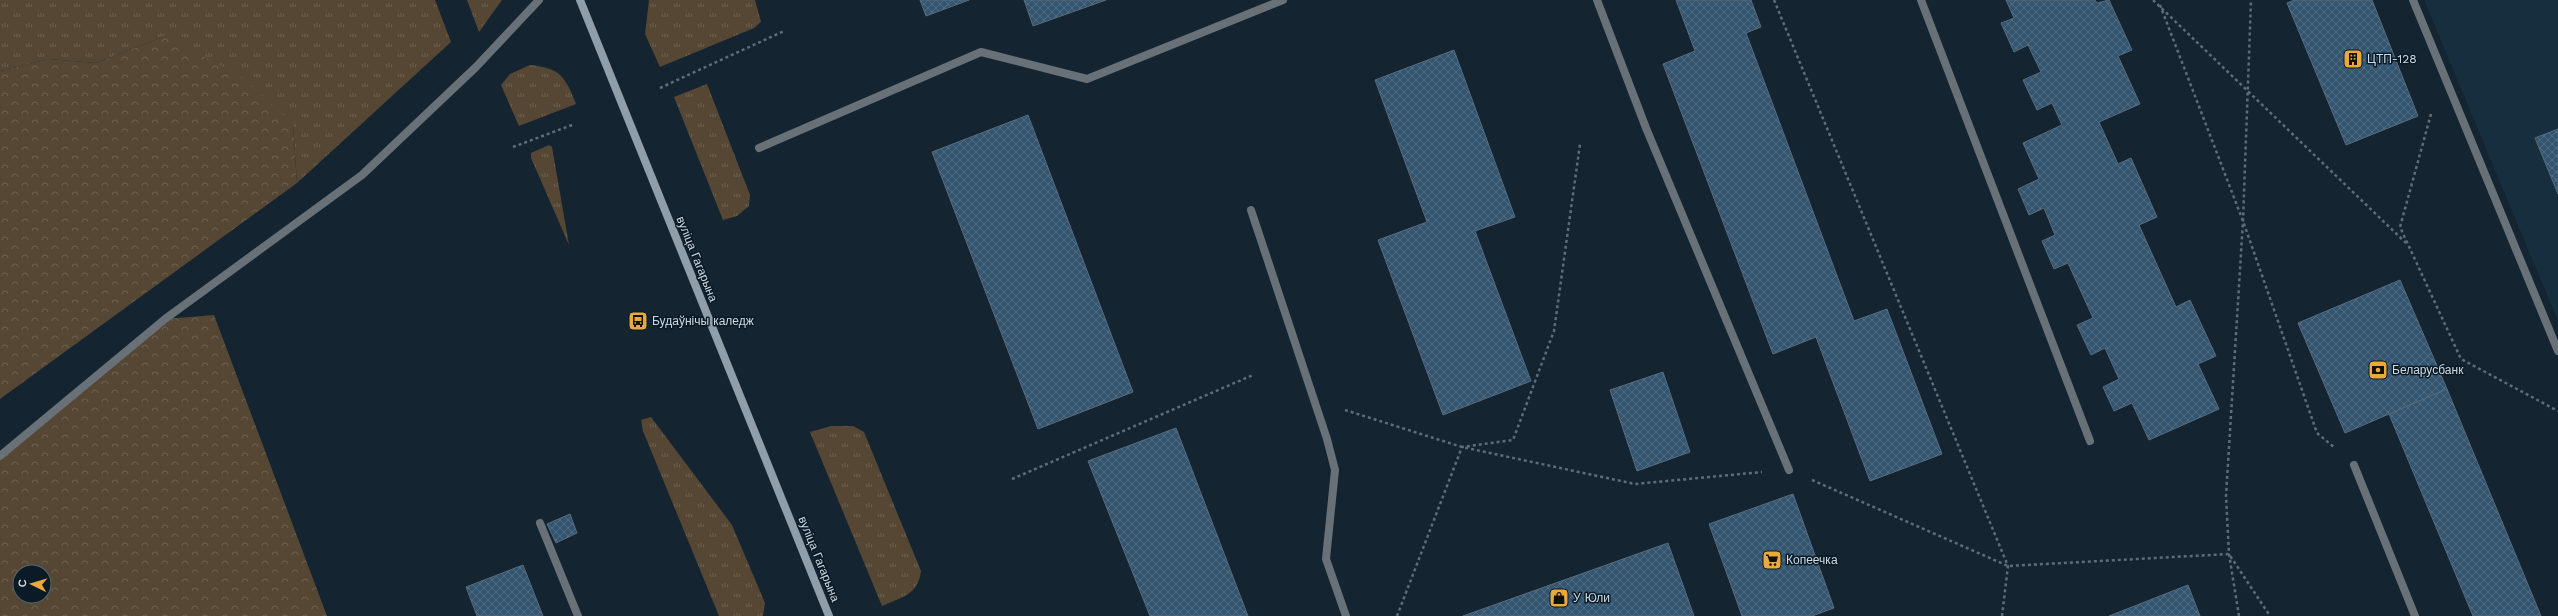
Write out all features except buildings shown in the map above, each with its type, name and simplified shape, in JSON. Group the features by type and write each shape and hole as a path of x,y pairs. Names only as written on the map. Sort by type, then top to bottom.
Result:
{"main road":[{"name":"вуліца Гагарына","path":"580,0 829,616"}],"lane":[{"path":"0,456 165,319 362,175 476,67 539,0"},
{"path":"758,148 981,52 1087,79 1283,0"},
{"path":"1597,0 1646,128 1789,470"},
{"path":"1921,0 2090,441"},
{"path":"2413,0 2558,351"},
{"path":"1251,210 1327,439 1335,470 1326,559 1346,616"},
{"path":"2354,465 2415,616"},
{"path":"540,523 578,616"}],"path":[{"path":"1774,0 2008,566 2002,616"},
{"path":"2153,0 2160,5 2181,28 2408,244"},
{"path":"2239,616 2229,554 2226,496 2243,220 2251,0"},
{"path":"2160,5 2243,220 2317,433 2354,465"},
{"path":"660,88 784,31"},
{"path":"2432,112 2400,227 2461,359 2558,411"},
{"path":"513,147 572,125"},
{"path":"1462,447 1513,440 1554,331 1580,144"},
{"path":"1012,479 1253,375"},
{"path":"1313,400 1462,447 1635,484 1789,470 2008,566 2229,554"},
{"path":"1397,616 1462,447"},
{"path":"2229,554 2270,616"}],"shaded area":[{"path":"2424,0 2558,0 2558,321"}],"green space":[{"path":"0,0 435,0 451,42 297,183 293,124 165,36 96,63 49,59 0,71"},
{"path":"467,0 502,0 479,32"},
{"path":"649,0 755,0 761,22 754,28 660,67 645,34"},
{"path":"165,36 244,78 293,124 297,183 0,399 0,71 49,59 96,63"},
{"path":"530,65 548,68 560,75 565,80 576,104 519,126 501,85 510,74"},
{"path":"707,84 750,195 749,206 737,216 723,220 674,97"},
{"path":"549,145 552,147 569,245 531,158 531,153"},
{"path":"214,315 327,616 0,616 0,456 165,319"},
{"path":"651,417 732,525 765,603 763,616 719,616 643,431 641,420"},
{"path":"831,426 853,426 864,432 921,571 919,579 913,590 908,594 882,606 810,432"}],"place":[{"name":"ЦТП-128","path":"2353,59"},
{"name":"Будаўнічы каледж","path":"638,321"},
{"name":"Беларусбанк","path":"2378,370"},
{"name":"Копеечка","path":"1772,560"},
{"name":"У Юли","path":"1559,598"}]}
